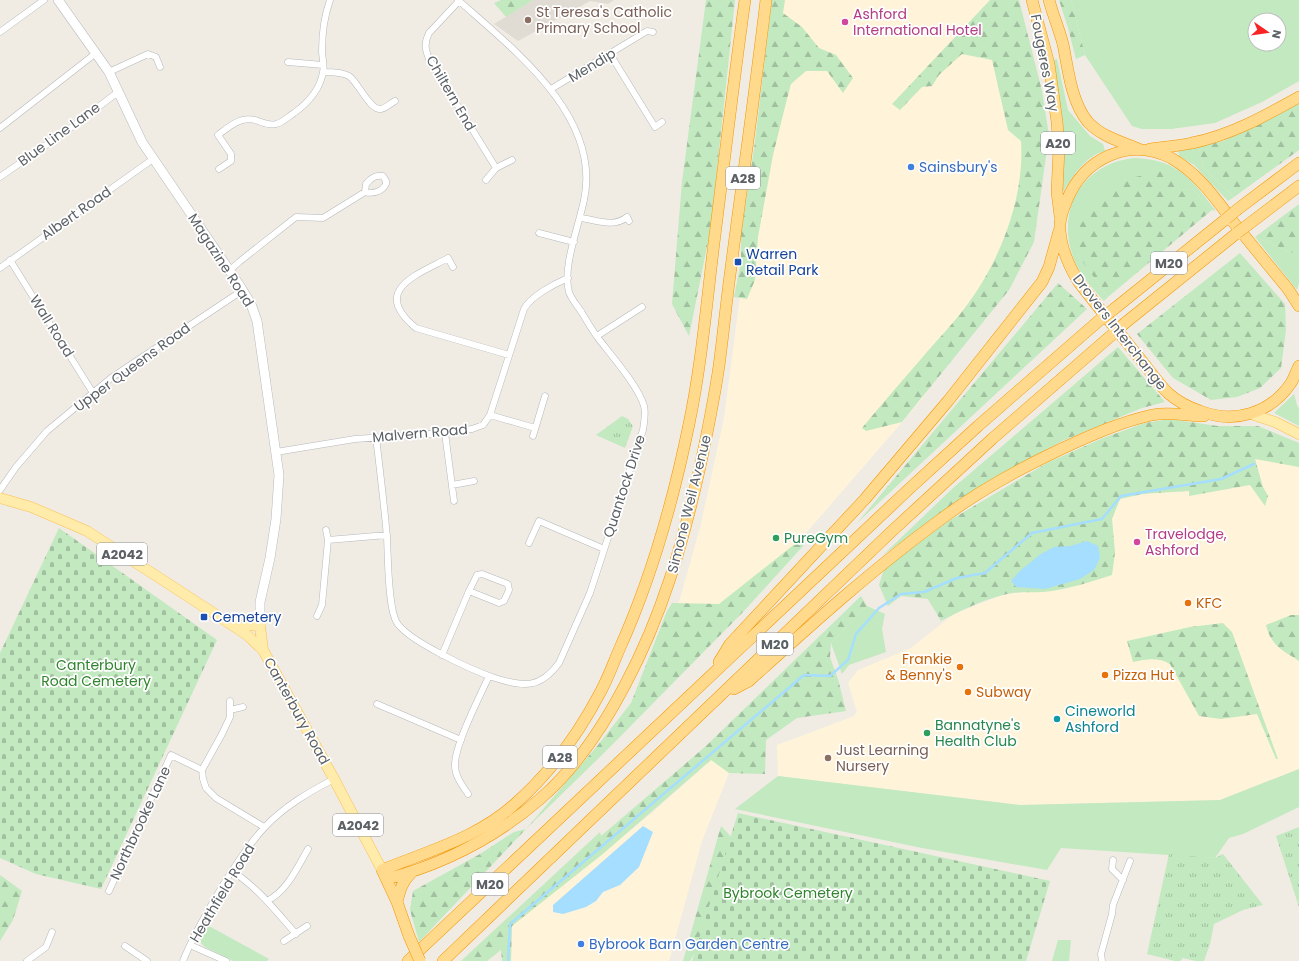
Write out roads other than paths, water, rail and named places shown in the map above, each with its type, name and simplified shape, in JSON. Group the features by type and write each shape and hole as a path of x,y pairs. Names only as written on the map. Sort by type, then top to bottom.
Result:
{"highway":[{"name":"Simone Weil Avenue","path":"384,875 461,839 484,826 514,805 535,786 574,736 601,691 628,630 647,582 662,537 690,422 745,0"},
{"name":"Simone Weil Avenue","path":"384,875 411,873 453,856 514,820 541,798 579,758 597,733 637,663 669,584 681,546 708,431 719,366 766,0"},
{"name":"Fougeres Way","path":"1032,0 1049,64 1057,122 1057,192 1060,226"},
{"name":"Fougeres Way","path":"1049,0 1062,42 1072,88 1080,110 1088,122 1110,138 1144,149"},
{"path":"1144,149 1192,143 1229,132 1260,118 1299,97"},
{"name":"Drovers Interchange","path":"1299,306 1288,289 1203,184 1186,168 1170,158 1144,149 1121,152 1108,156 1090,167 1077,181 1064,206 1060,226 1069,266 1078,281 1151,372 1168,393 1178,401 1189,407 1212,415 1237,416 1251,414 1263,409 1285,391 1292,382 1299,366"},
{"name":"M20","path":"408,961 920,478 1102,318 1238,209 1299,163"},
{"name":"M20","path":"443,961 606,803 718,699 891,532 992,439 1125,323 1237,233 1299,186"},
{"name":"M20","path":"712,674 730,644 865,499 948,401 1042,282 1049,267 1060,226"},
{"name":"M20","path":"718,699 749,680 842,597 944,516 995,484 1042,458 1110,428 1158,414 1176,413 1200,416 1212,415"},
{"path":"397,902 404,880 411,873"},
{"name":"Canterbury Road","path":"384,875 397,902 408,936 420,961"}],"main road":[{"path":"1251,414 1275,422 1299,434"},
{"name":"Canterbury Road","path":"0,498 32,507 87,531 247,635 263,650 334,779 384,875"},
{"path":"235,627 247,625 260,626"},
{"name":"Magazine Road","path":"260,626 263,650"}],"street":[{"path":"0,32 44,0"},
{"name":"Magazine Road","path":"58,0 109,72 142,142 243,290 251,304 257,321 279,475 276,519 269,564 260,602 260,626"},
{"path":"219,169 232,161 230,154 218,136 237,121 248,119 269,125 275,125 302,107 315,94 323,68 322,35 325,14 330,0"},
{"name":"Quantock Drive","path":"376,437 391,600 396,621 404,631 442,655 489,676 514,684 526,685 536,682 551,673 559,663 590,593 643,430 645,412 642,400 597,336 569,292 569,263 586,192 584,157 576,131 551,89 528,63 458,0"},
{"name":"Chiltern End","path":"458,0 429,33 425,48 429,58 496,168"},
{"name":"Mendip","path":"551,89 647,32 654,32"},
{"path":"0,128 96,53"},
{"path":"109,72 148,54 156,57 160,67"},
{"path":"610,54 655,127 662,122"},
{"path":"288,62 323,68 350,77 359,86 373,106 377,108 382,108 395,100"},
{"name":"Blue Line Lane","path":"0,176 72,127 118,92"},
{"name":"Albert Road","path":"0,268 153,159"},
{"path":"486,180 496,168 512,160"},
{"path":"230,271 239,262 296,217 323,218 365,192"},
{"path":"581,218 610,223 618,222 628,219 623,211"},
{"path":"538,233 574,242"},
{"path":"454,267 448,258 405,281 399,288 396,296 397,303 402,313 416,328 509,355"},
{"name":"Wall Road","path":"10,260 93,393"},
{"path":"535,428 490,415 524,309 528,302 568,278"},
{"name":"Upper Queens Road","path":"0,490 16,467 47,431 111,378 243,290"},
{"path":"597,336 642,307"},
{"path":"533,436 545,396"},
{"name":"Malvern Road","path":"276,452 355,439 446,433 479,427 483,425 490,415"},
{"path":"446,433 454,501"},
{"path":"452,485 474,481"},
{"path":"529,544 539,521 604,549"},
{"path":"317,616 322,605 328,540 326,530"},
{"path":"328,540 386,535"},
{"path":"442,655 469,591 477,575 482,574 508,584 509,590 504,601 499,603 469,591"},
{"path":"468,794 458,779 454,765 461,740 489,676"},
{"path":"230,701 230,717 202,770 202,779 206,788 216,798 264,827"},
{"path":"377,704 461,740"},
{"path":"230,710 243,707"},
{"name":"Northbrooke Lane","path":"109,890 171,755 202,770"},
{"name":"Heathfield Road","path":"183,961 199,924 232,871 264,827 287,808 334,779"},
{"path":"267,901 277,896 291,878 308,849"},
{"path":"1113,860 1112,869 1124,880"},
{"path":"1102,961 1101,954 1113,905 1124,880 1130,861"},
{"path":"232,871 246,880 296,934"},
{"path":"284,941 307,926"},
{"path":"27,961 46,947 52,932"},
{"path":"190,945 226,961"},
{"path":"125,946 147,961"}],"water":[{"path":"1087,541 1098,546 1100,558 1094,570 1080,579 1045,589 1016,587 1011,581 1021,570 1041,554 1054,547 1070,546"},
{"path":"643,826 653,832 639,867 620,885 603,892 596,901 586,907 563,914 553,912 553,905"}],"waterway":[{"path":"508,961 510,924 804,675 830,676 848,660 856,634 879,608 901,594 924,592 957,578 985,573 1032,533 1102,519 1121,496 1221,479 1254,464"}],"place":[{"name":"St Teresa's Catholic Primary School","path":"528,20"},
{"name":"Ashford International Hotel","path":"845,22"},
{"name":"Sainsbury's","path":"911,167"},
{"name":"Warren Retail Park","path":"738,262"},
{"name":"PureGym","path":"776,538"},
{"name":"Travelodge, Ashford","path":"1137,542"},
{"name":"KFC","path":"1188,603"},
{"name":"Cemetery","path":"204,617"},
{"name":"Frankie & Benny's","path":"960,667"},
{"name":"Pizza Hut","path":"1105,675"},
{"name":"Subway","path":"968,692"},
{"name":"Cineworld Ashford","path":"1057,719"},
{"name":"Bannatyne's Health Club","path":"927,733"},
{"name":"Just Learning Nursery","path":"828,758"},
{"name":"Bybrook Barn Garden Centre","path":"581,944"}],"park label":[{"name":"Canterbury Road Cemetery","path":"96,674"},
{"name":"Bybrook Cemetery","path":"788,893"}]}
